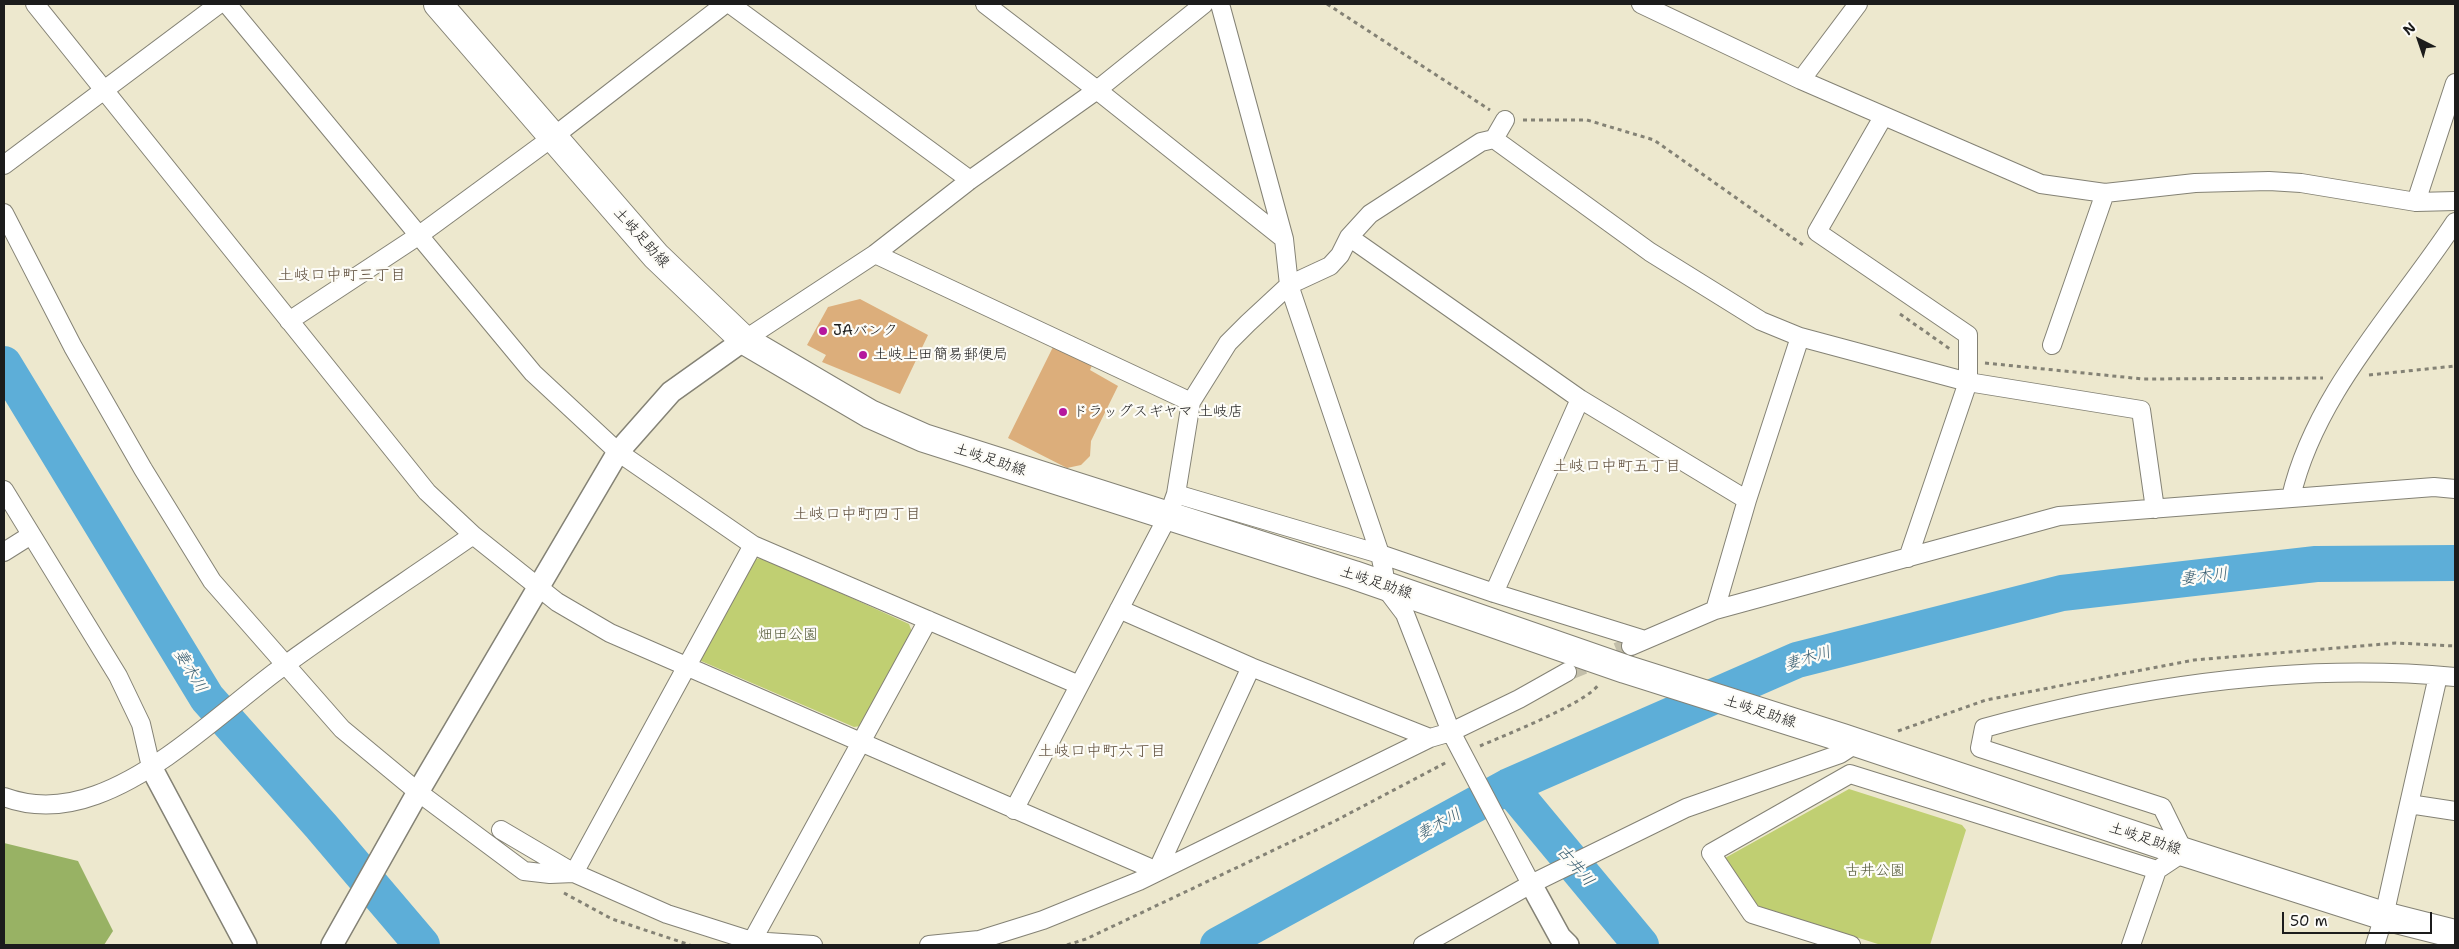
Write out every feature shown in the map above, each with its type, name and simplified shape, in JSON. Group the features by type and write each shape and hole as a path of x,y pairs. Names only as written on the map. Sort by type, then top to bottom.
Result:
{"main road":[{"name":"土岐足助線","path":"438,4 656,256 744,340 870,414 924,438 1172,505 1383,585 1627,657 1850,741 2384,916 2455,934"}],"street":[{"path":"35,4 427,492 473,535 557,602 610,634 862,741 1014,810 1158,871"},
{"path":"4,165 219,4"},
{"path":"227,4 533,373 618,452 753,545 1079,684"},
{"path":"289,321 418,236 553,137 725,4"},
{"path":"730,4 970,180"},
{"path":"985,4 1097,90 1284,239"},
{"path":"332,945 414,800 618,452 671,392 744,340 875,254 970,180 1097,90 1204,4"},
{"path":"1220,4 1284,239 1290,285 1380,554 1384,573 1383,585 1405,614 1451,732 1527,877 1560,936 1568,945"},
{"path":"1641,4 1883,117 2041,184 2105,193 2195,183 2269,181 2301,183 2416,202 2455,201"},
{"path":"1801,80 1858,4"},
{"path":"2416,202 2455,83"},
{"path":"1883,117 1817,232 1968,335 1968,382 1908,558"},
{"path":"1014,810 1172,505 1191,402 1228,343 1248,322 1290,285 1330,266 1340,255 1349,237 1359,224 1381,206 1481,142 1494,139 1505,120"},
{"path":"1494,139 1650,252 1761,321 1800,337 1968,382 2141,410 2154,509"},
{"path":"2052,345 2105,193"},
{"path":"4,213 73,347 143,469 207,573 280,669 414,800 524,871 550,874 574,873"},
{"path":"2291,497 2298,465 2343,378 2455,222"},
{"path":"1349,237 1580,399 1748,500"},
{"path":"875,254 1191,402"},
{"path":"1715,610 1800,337"},
{"path":"1494,593 1580,399"},
{"path":"1172,505 1380,554 1494,593 1627,657 1715,610 2059,516 2434,487 2455,489"},
{"path":"4,490 118,676 141,724 151,766 246,945"},
{"path":"4,552 31,535"},
{"path":"4,797 23,804 67,804 98,795 151,766 280,669 473,535"},
{"path":"574,873 753,545"},
{"path":"1119,609 1252,667 1430,738"},
{"path":"752,941 928,620"},
{"path":"1158,871 1252,667"},
{"path":"929,945 979,940 1043,920 1158,871 1430,738 1451,732 1519,699 1567,672"},
{"path":"2131,945 2158,870 2184,852 2162,807 1980,748 1984,728 2134,693 2212,681 2354,672 2447,677 2409,804 2376,945"},
{"path":"1423,945 1527,877 1686,808 1840,754 1850,741"},
{"path":"1851,945 1752,914 1711,853 1850,774 2158,870"},
{"path":"2409,804 2455,811"},
{"path":"501,830 574,873 667,914 752,941 813,945"}],"path":[{"path":"1068,945 1086,940 1208,883 1336,821 1404,782 1549,715 1594,692 1627,657"},
{"path":"556,888 612,919 690,945"}],"green space":[{"name":"畑田公園","path":"763,558 909,624 912,632 861,726 854,727 701,661 701,653 752,559"},
{"name":"古井公園","path":"1849,789 1962,825 1966,830 1930,945 1881,945 1758,906 1725,858"},
{"path":"4,843 78,861 113,931 104,945 4,945"}],"building":[{"path":"860,299 928,335 900,394 822,362 826,355 807,345 828,307"},
{"name":"ドラッグスギヤマ 土岐店","path":"1053,347 1093,363 1090,370 1118,386 1091,441 1090,456 1081,465 1067,468 1008,438"}],"waterway":[{"name":"妻木川","path":"4,364 207,698 321,826 422,945"},
{"name":"妻木川","path":"1218,945 1509,786 1797,660 2062,593 2316,564 2455,563"},
{"name":"古井川","path":"1509,786 1641,945"}],"tunnel":[{"path":"1567,672 1631,646"}],"place":[{"name":"JAバンク","path":"823,331"},
{"name":"土岐上田簡易郵便局","path":"863,355"},
{"name":"ドラッグスギヤマ 土岐店","path":"1063,412"}],"district":[{"name":"土岐口中町三丁目","path":"342,276"},
{"name":"土岐口中町五丁目","path":"1617,467"},
{"name":"土岐口中町四丁目","path":"857,515"},
{"name":"土岐口中町六丁目","path":"1102,752"}]}
